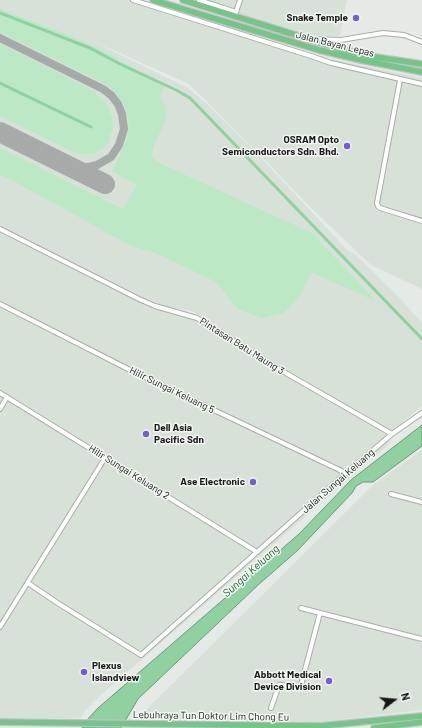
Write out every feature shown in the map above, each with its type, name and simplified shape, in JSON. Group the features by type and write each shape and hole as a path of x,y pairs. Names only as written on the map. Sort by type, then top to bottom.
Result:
{"highway":[{"name":"Jalan Bayan Lepas","path":"154,0 319,50 422,72"},
{"name":"Jalan Bayan Lepas","path":"183,0 304,38 375,57 422,64"},
{"name":"Lebuhraya Tun Doktor Lim Chong Eu","path":"0,723 322,727 422,717"},
{"path":"338,728 422,717"},
{"path":"374,728 422,722"},
{"path":"0,723 240,728"},
{"path":"403,728 422,726"}],"street":[{"path":"132,0 311,56 331,64 422,84"},
{"path":"199,0 236,12 240,0"},
{"path":"304,38 341,40 383,33 404,35 422,42"},
{"path":"400,80 377,203 380,208 422,221"},
{"name":"Pintasan Batu Maung 3","path":"0,229 139,299 156,306 197,318 284,372 392,434"},
{"name":"Hilir Sungai Keluang 5","path":"0,304 130,370 346,473"},
{"name":"Hilir Sungai Keluang 2","path":"0,393 257,552"},
{"path":"0,409 7,397"},
{"name":"Jalan Sungai Keluang","path":"28,582 56,602 141,655 346,473 392,434 422,413"},
{"path":"0,627 105,458"},
{"path":"391,494 422,502"},
{"path":"301,608 422,639"},
{"path":"271,708 279,685 283,684 297,687 300,685 320,613"}],"shaded area":[{"path":"0,0 143,0 331,59 422,78 422,289 371,265 309,206 261,156 189,84 88,39 188,88 207,104 250,146 347,250 355,254 400,298 422,323 422,406 393,430 378,425 284,370 192,311 168,307 124,290 0,227"},
{"path":"190,0 347,0 340,36 302,37"},
{"path":"0,9 73,37 106,52 164,87 160,96 165,106 165,121 153,148 152,157 157,162 312,233 376,301 311,272 300,296 284,313 262,318 238,309 216,282 156,253 131,246 12,180 0,175 0,148 123,209 137,185 112,171 126,142 129,127 127,112 124,104 118,96 112,89 103,83 0,32"},
{"path":"0,44 90,89 104,101 109,108 113,123 108,144 94,154 81,154 73,152 0,116"},
{"path":"0,232 150,307 190,317 382,431 391,442 93,702 80,718 0,718"},
{"path":"422,425 422,446 373,482 363,482 356,486 352,493 297,551 258,585 138,699 121,728 82,728 86,721 98,708 299,534 351,480"},
{"path":"422,450 422,710 319,722 138,718 373,485"}],"waterway":[{"path":"0,13 90,48 190,98 422,339"},
{"path":"0,83 91,127"}],"taxiway":[{"path":"0,38 103,89 111,95 118,104 122,114 124,129 119,145 111,157 97,165 89,167 80,167 62,163"}],"runway":[{"path":"0,132 105,184"}],"place":[{"name":"Snake Temple","path":"356,18"},
{"name":"OSRAM Opto Semiconductors Sdn. Bhd.","path":"347,146"},
{"name":"Dell Asia Pacific Sdn","path":"146,434"},
{"name":"Ase Electronic","path":"253,482"},
{"name":"Plexus Islandview","path":"84,672"},
{"name":"Abbott Medical Device Division","path":"329,681"}],"water label":[{"name":"Sungai Keluang","path":"251,571"}]}
